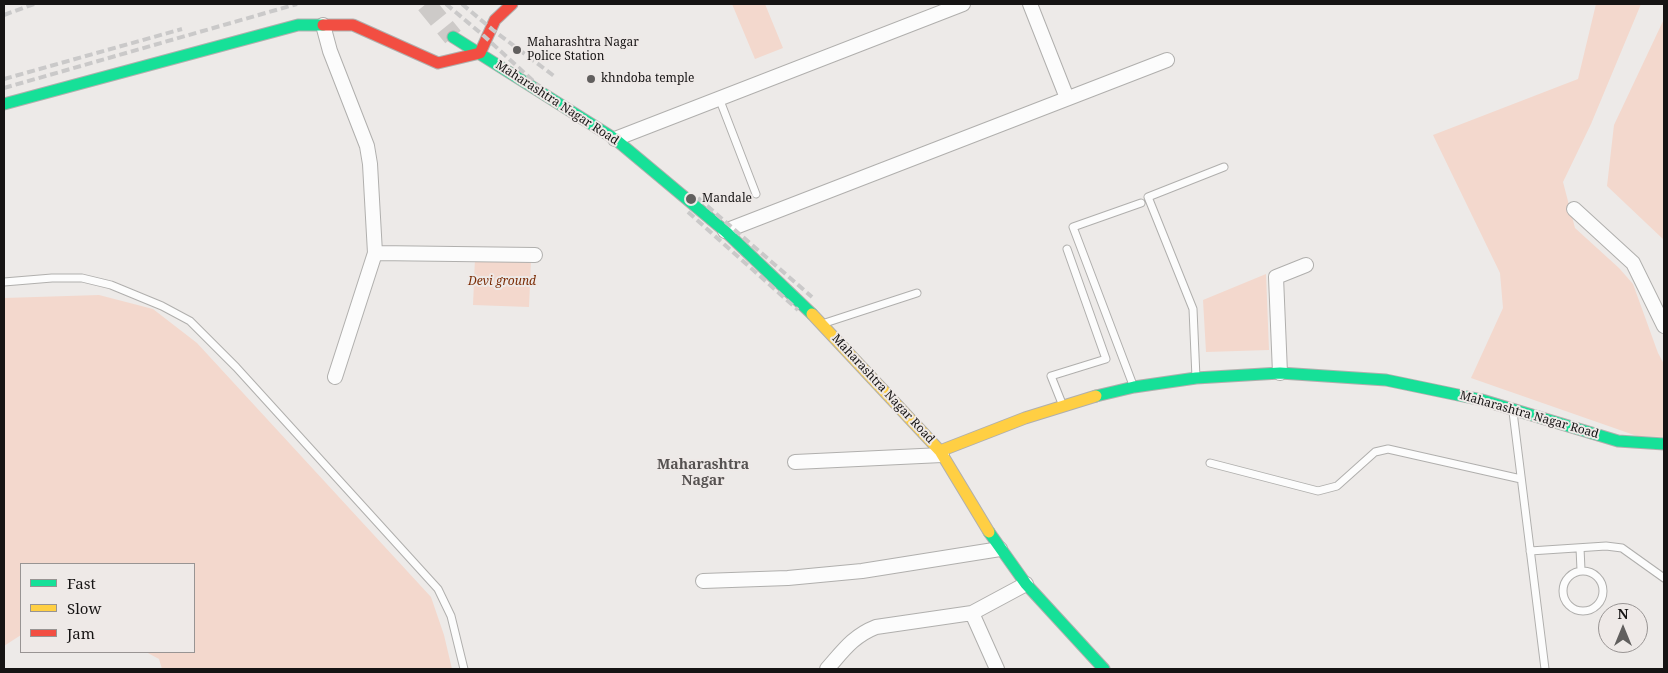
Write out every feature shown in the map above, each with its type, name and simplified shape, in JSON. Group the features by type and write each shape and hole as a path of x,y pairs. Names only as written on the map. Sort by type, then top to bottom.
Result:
{"street":[{"path":"4,104 298,25 353,25 438,63 480,53 495,20 512,4"},
{"path":"615,139 963,4"},
{"path":"1030,4 1067,98"},
{"path":"323,25 330,51 367,146 370,164 375,253 335,376"},
{"name":"Maharashtra Nagar Road","path":"453,37 615,139 725,231 823,324 941,453 1024,418 1097,396 1196,378 1280,373 1386,380 1482,400 1618,441 1664,444"},
{"path":"725,231 1167,60"},
{"path":"1574,209 1632,263 1664,326"},
{"path":"375,253 534,255"},
{"path":"1280,373 1276,278 1306,265"},
{"path":"795,462 941,453 1000,549 1026,584 1104,669"},
{"path":"703,581 788,578 862,571 1000,549"},
{"path":"827,669 854,638 864,632 876,627 972,614 1026,584"},
{"path":"972,614 997,669"}],"lane":[{"path":"719,98 756,194"},
{"path":"1196,378 1193,309 1148,197 1224,167"},
{"path":"1134,388 1073,228 1141,203"},
{"path":"1064,406 1051,376 1106,359 1067,249"},
{"path":"4,282 52,278 82,278 128,292 162,306 190,321 236,367 438,589 451,616 464,669"},
{"path":"823,324 917,292"},
{"path":"1512,409 1545,669"},
{"path":"1210,463 1318,491 1337,486 1375,452 1388,449 1521,479"},
{"path":"1530,551 1606,546 1622,548 1664,578"},
{"path":"1580,548 1581,570"},
{"path":"1581,570 1593,573 1599,578 1603,585 1604,593 1596,607 1580,611 1566,603 1562,588 1570,574 1581,570"}],"green space":[{"path":"732,4 765,4 783,48 755,59"},
{"path":"1596,4 1641,4 1591,124 1563,182 1575,228 1619,268 1633,284 1658,353 1664,364 1664,437 1637,436 1471,378 1503,308 1500,273 1433,135 1578,79"},
{"path":"1664,19 1664,240 1607,186 1614,125"},
{"name":"Devi ground","path":"475,258 531,260 529,307 473,305"},
{"path":"1266,274 1269,350 1206,352 1203,300"},
{"path":"99,295 153,309 197,343 431,597 444,635 452,669 162,669 159,659 148,653 195,653 195,563 20,563 20,636 4,646 4,298"}],"tunnel":[{"path":"426,4 453,37"}],"railway":[{"path":"4,15 34,4"},
{"path":"4,88 297,4"},
{"path":"446,4 542,89"},
{"path":"462,4 554,76"},
{"path":"4,79 182,29"},
{"path":"698,198 812,297"},
{"path":"688,212 798,310"}],"traffic: fast":[{"path":"4,104 298,25 323,25"},
{"path":"453,37 615,139 725,231 812,314"},
{"path":"1096,396 1134,387 1196,378 1280,373 1386,380 1482,400 1618,441 1664,444"},
{"path":"989,532 1026,584 1104,669"}],"traffic: slow":[{"path":"812,314 940,451 989,532"},
{"path":"940,451 1025,418 1096,396"}],"traffic: jam":[{"path":"323,25 353,25 438,63 480,53 495,20 512,4"}],"place":[{"name":"Maharashtra Nagar Police Station","path":"517,50"},
{"name":"khndoba temple","path":"591,79"},
{"name":"Mandale","path":"691,199"}],"district":[{"name":"Maharashtra Nagar","path":"703,474"}]}
